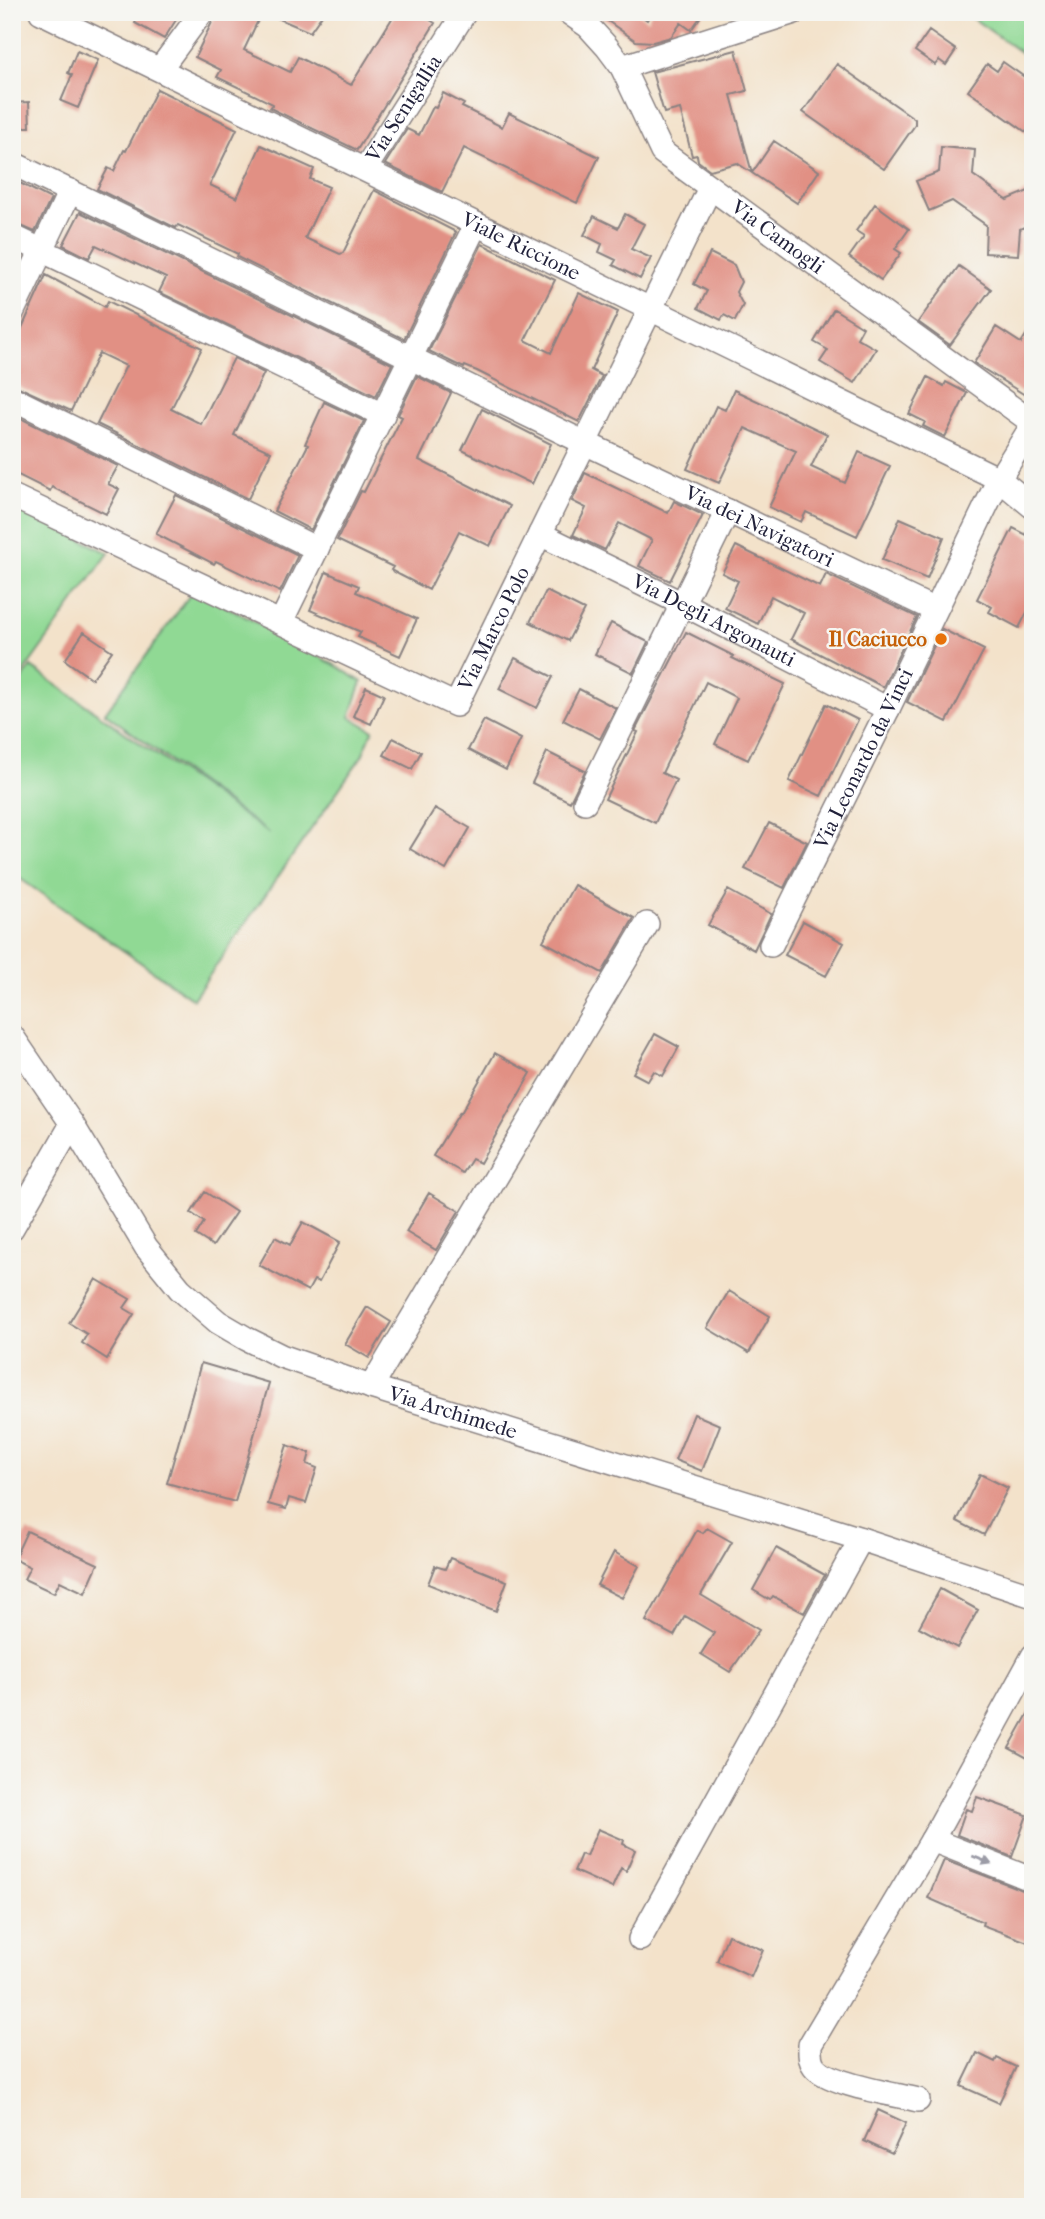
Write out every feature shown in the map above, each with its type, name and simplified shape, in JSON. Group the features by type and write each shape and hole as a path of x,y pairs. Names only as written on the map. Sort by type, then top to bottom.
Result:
{"street":[{"name":"Viale Riccione","path":"41,12 999,480 1033,507"},
{"path":"160,69 202,12"},
{"name":"Via Senigallia","path":"365,169 465,12"},
{"name":"Via Camogli","path":"568,12 588,26 622,67 662,152 1033,424"},
{"path":"622,67 753,17 794,12"},
{"name":"Via dei Navigatori","path":"12,163 934,610"},
{"name":"Via Marco Polo","path":"12,496 456,705 710,188"},
{"path":"12,313 70,191"},
{"path":"281,622 476,224"},
{"path":"12,236 383,415"},
{"path":"12,398 317,548"},
{"name":"Via Leonardo da Vinci","path":"771,945 999,480 1033,424"},
{"path":"585,802 728,511"},
{"name":"Via Degli Argonauti","path":"540,534 888,709"},
{"path":"371,1387 647,924"},
{"name":"Via Archimede","path":"12,1037 72,1124 146,1247 180,1289 218,1322 247,1339 281,1356 371,1387 861,1539 1033,1597"},
{"path":"12,1228 72,1124"},
{"path":"640,1939 861,1539"},
{"path":"918,2099 835,2080 813,2065 810,2045 932,1840 1033,1656"},
{"path":"932,1840 1033,1880"}],"green space":[{"path":"964,12 1033,12 1033,61"},
{"path":"12,506 109,553 12,688"},
{"path":"194,589 362,682 350,717 373,730 362,756 193,999 12,873 12,694 31,667 270,834 105,713"}],"building":[{"path":"141,12 181,12 164,39 135,23"},
{"path":"217,12 262,12 244,50 290,72 298,57 351,85 396,12 417,12 435,23 357,150 270,108 273,104 217,77 221,70 195,57"},
{"path":"263,12 324,12 310,32"},
{"path":"595,12 636,12 647,20 652,12 704,12 691,30 681,23 671,37 653,42 636,41"},
{"path":"929,31 956,50 946,65 939,60 935,65 915,51"},
{"path":"736,50 747,91 731,95 752,173 737,163 710,170 698,161 697,155 692,156 680,109 664,113 652,72"},
{"path":"77,51 98,60 78,108 61,101 72,75 68,73"},
{"path":"1003,62 1033,83 1033,137 968,91 987,64 997,71"},
{"path":"837,64 915,119 915,125 884,169 803,112"},
{"path":"157,89 237,129 210,185 237,198 261,145 314,169 310,179 329,187 305,238 343,253 374,190 456,232 404,339 237,257 238,254 178,225 176,228 97,189 108,168 114,171 124,150 126,151"},
{"path":"443,93 464,104 462,107 502,127 509,113 599,157 577,203 464,148 442,192 385,164 407,129 419,135"},
{"path":"29,102 30,127 12,127 12,103"},
{"path":"774,141 819,171 797,203 752,173"},
{"path":"941,147 975,150 973,175 1007,200 1033,189 1033,223 1020,229 1018,255 985,253 986,225 952,201 929,211 916,181 939,172"},
{"path":"12,179 51,199 35,232 12,222"},
{"path":"875,204 909,229 895,249 901,253 881,280 849,257 864,236 856,231"},
{"path":"80,212 392,364 376,396 159,292 166,278 96,245 89,258 63,245"},
{"path":"625,214 644,224 631,249 651,258 640,279 613,265 616,260 599,252 602,244 584,235 594,216 618,228"},
{"path":"482,244 555,280 525,340 551,353 579,293 618,312 591,370 602,376 579,422 477,371 465,366 464,368 429,351"},
{"path":"710,253 734,265 741,282 736,292 743,305 735,321 724,315 721,320 698,308 707,291 694,284"},
{"path":"12,257 21,262 12,280"},
{"path":"959,266 991,289 950,345 918,322"},
{"path":"46,275 105,307 108,301 202,348 171,409 201,424 234,358 264,373 234,435 271,452 248,499 97,424 126,366 99,353 71,411 12,384 12,350"},
{"path":"834,309 863,327 857,338 876,349 855,383 820,362 828,350 814,342"},
{"path":"1033,324 1033,400 974,363 996,327 1021,343"},
{"path":"417,376 451,393 419,460 510,506 490,546 459,531 429,590 391,570 393,567 337,540 402,417 398,415"},
{"path":"928,377 944,386 946,382 967,393 945,437 923,426 925,422 909,414"},
{"path":"734,390 827,434 811,467 845,483 859,452 890,466 857,536 806,512 801,522 769,507 796,451 745,428 719,483 687,469 716,406 725,410"},
{"path":"324,402 364,421 311,530 274,511 308,445 305,444"},
{"path":"482,409 551,444 532,484 462,450"},
{"path":"12,414 118,466 108,484 119,489 106,514 52,487 50,491 12,472"},
{"path":"585,473 668,513 674,501 703,515 670,581 639,566 652,540 619,523 605,550 573,535 586,508 572,501"},
{"path":"176,495 298,555 280,592 216,561 214,564 156,534"},
{"path":"900,518 944,537 927,579 882,560"},
{"path":"1013,528 1033,538 1033,601 1019,628 989,612 992,607 977,599"},
{"path":"736,546 820,587 826,574 917,617 883,687 791,639 804,613 771,596 758,624 725,608 738,581 722,573"},
{"path":"326,572 359,586 356,592 417,619 400,656 358,637 361,632 310,610"},
{"path":"546,591 584,610 568,641 530,622"},
{"path":"611,623 648,642 633,673 595,654"},
{"path":"942,629 984,650 947,722 907,702"},
{"path":"84,632 112,651 92,679 65,660"},
{"path":"686,632 785,684 748,760 715,744 737,698 706,682 662,773 676,780 655,823 605,799 638,732 635,731"},
{"path":"515,658 553,677 537,708 499,689"},
{"path":"366,687 384,695 371,724 353,716"},
{"path":"579,689 616,708 600,739 563,720"},
{"path":"826,704 858,720 821,796 789,781"},
{"path":"484,720 521,739 506,770 468,750"},
{"path":"393,738 421,752 412,769 384,755"},
{"path":"547,752 585,771 570,802 532,783"},
{"path":"435,808 470,828 446,870 410,849"},
{"path":"769,823 807,842 784,888 745,869"},
{"path":"574,885 634,918 602,973 543,941"},
{"path":"728,890 771,914 754,950 708,925"},
{"path":"803,921 844,943 826,976 785,955"},
{"path":"655,1034 679,1047 663,1076 654,1071 648,1081 633,1073"},
{"path":"495,1053 531,1073 480,1163 472,1159 463,1173 433,1156"},
{"path":"205,1192 236,1212 213,1246 196,1235 204,1222 191,1213"},
{"path":"429,1193 459,1211 436,1250 406,1232"},
{"path":"303,1222 340,1242 319,1282 314,1280 308,1291 259,1265 275,1237 290,1245"},
{"path":"96,1279 130,1299 124,1308 134,1314 107,1359 82,1343 87,1334 69,1323"},
{"path":"729,1291 770,1316 749,1353 707,1328"},
{"path":"367,1307 391,1322 369,1358 345,1344"},
{"path":"201,1363 269,1383 235,1502 167,1483"},
{"path":"694,1414 720,1425 702,1471 675,1460"},
{"path":"287,1445 310,1453 307,1464 317,1468 306,1503 289,1498 286,1509 268,1504"},
{"path":"980,1474 1008,1488 984,1535 957,1521"},
{"path":"707,1528 732,1542 701,1595 759,1630 730,1672 701,1654 714,1633 685,1616 674,1636 646,1621 697,1530 703,1533"},
{"path":"27,1531 98,1564 85,1593 60,1581 54,1593 24,1579 30,1567 14,1559"},
{"path":"776,1548 825,1575 804,1613 773,1596 770,1600 753,1590"},
{"path":"614,1552 639,1566 622,1598 597,1585"},
{"path":"450,1558 507,1581 496,1611 428,1584 435,1566 445,1569"},
{"path":"940,1589 978,1610 957,1648 919,1627"},
{"path":"1033,1705 1033,1761 1009,1748"},
{"path":"977,1797 1027,1815 1012,1857 957,1835 966,1809 972,1811"},
{"path":"598,1829 624,1840 623,1844 635,1850 626,1871 621,1868 612,1888 574,1871 581,1854 586,1856"},
{"path":"944,1860 1033,1894 1033,1944 982,1925 983,1922 928,1898"},
{"path":"728,1935 763,1950 751,1977 717,1961"},
{"path":"977,2053 995,2062 997,2058 1016,2067 999,2103 961,2086"},
{"path":"878,2110 906,2123 892,2154 864,2141"}],"place":[{"name":"Il Caciucco","path":"941,639"}]}
